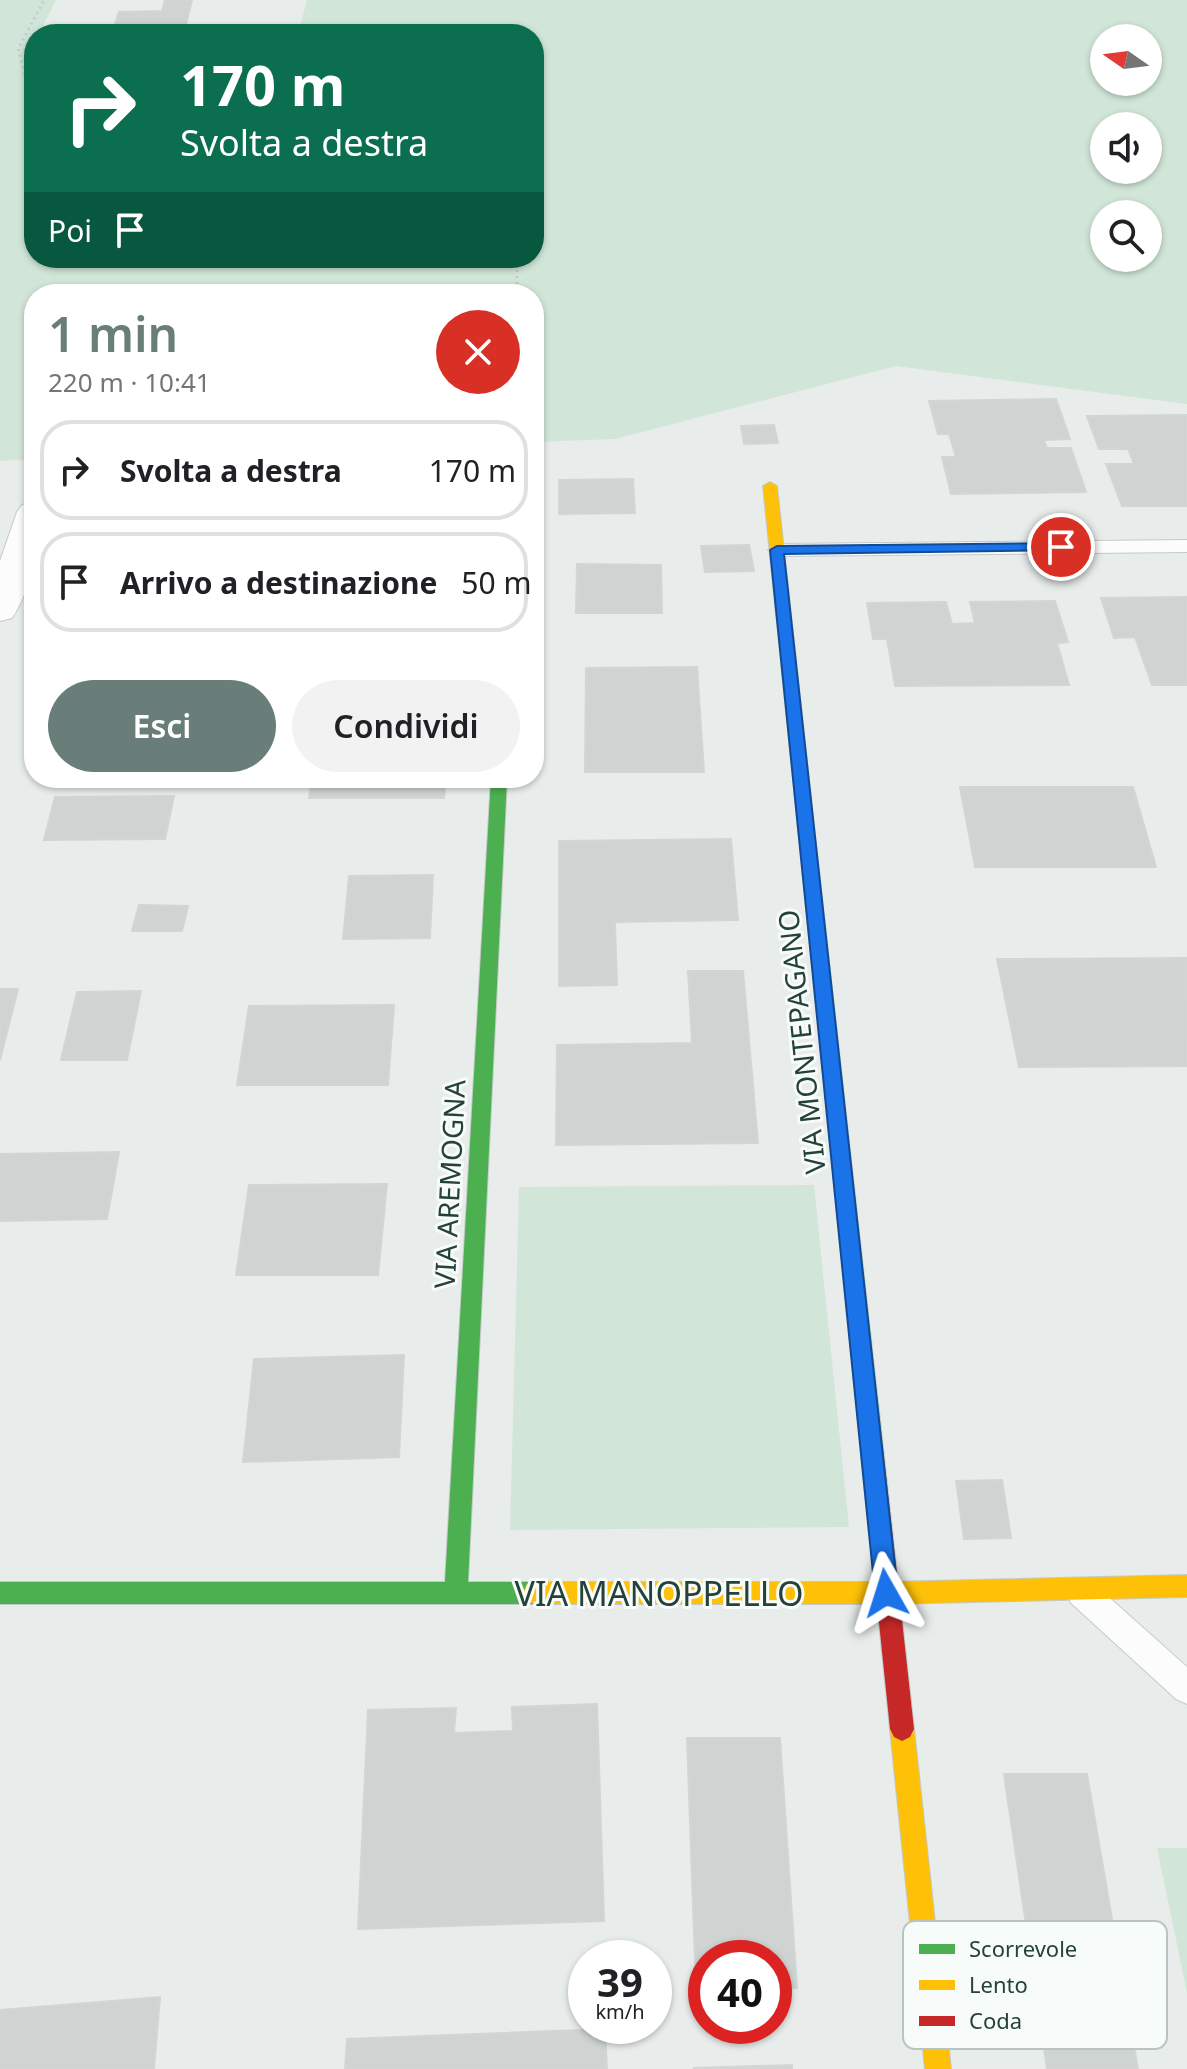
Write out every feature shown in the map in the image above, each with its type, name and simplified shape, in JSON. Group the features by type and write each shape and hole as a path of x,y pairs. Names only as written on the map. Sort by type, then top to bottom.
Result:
{"street":[{"name":"VIA MONTEPAGANO","path":"770,486 886,1593"},
{"path":"0,610 24,541"},
{"name":"VIA AREMOGNA","path":"456,1593 498,788"},
{"name":"VIA MANOPPELLO","path":"0,1593 886,1593 1187,1586"},
{"path":"886,1593 922,1921"},
{"path":"936,2049 938,2069"}],"lane":[{"path":"777,550 1187,546"},
{"path":"1077,1589 1187,1688"}],"path":[{"path":"31,24 44,0"},
{"path":"24,38 18,49 24,71"}],"green space":[{"path":"0,0 56,0 44,24 24,24 24,268 544,268 544,24 301,24 307,0 1187,0 1187,404 896,366 615,439 544,442 544,284 24,284 24,460 0,461"},
{"path":"814,1185 849,1527 510,1530 519,1187"},
{"path":"1157,1848 1187,1848 1187,1993"}],"building":[{"path":"165,0 192,0 186,24 115,24 119,12 162,11"},
{"path":"1056,399 1070,439 1044,440 1047,448 1071,448 1086,492 951,494 942,457 956,457 949,434 938,434 929,401"},
{"path":"1187,415 1187,506 1122,506 1106,464 1134,464 1128,449 1099,449 1087,416"},
{"path":"774,425 778,443 744,444 741,426"},
{"path":"633,479 635,513 559,514 559,480"},
{"path":"749,545 754,571 705,572 701,546"},
{"path":"577,564 661,565 662,613 576,613"},
{"path":"1187,597 1187,685 1152,685 1135,637 1114,638 1101,598"},
{"path":"1055,601 1068,642 1057,643 1069,685 895,686 887,639 873,639 867,603 946,602 952,624 975,623 970,602"},
{"path":"697,667 704,772 585,772 586,668"},
{"path":"960,787 1133,787 1156,867 975,867"},
{"path":"310,788 445,788 444,798 309,798"},
{"path":"174,796 165,839 44,840 55,797"},
{"path":"731,839 738,920 615,922 617,985 559,986 559,841"},
{"path":"433,875 430,938 343,939 349,876"},
{"path":"139,905 188,906 182,931 132,931"},
{"path":"1186,958 1187,1066 1019,1067 997,959"},
{"path":"688,971 743,971 758,1143 556,1145 557,1045 692,1043"},
{"path":"0,989 18,989 0,1060"},
{"path":"141,991 127,1060 61,1060 77,992"},
{"path":"394,1005 388,1085 237,1085 249,1006"},
{"path":"119,1152 107,1219 0,1221 0,1154"},
{"path":"387,1184 378,1275 236,1275 249,1185"},
{"path":"404,1355 399,1457 243,1462 254,1359"},
{"path":"1002,1480 1011,1538 964,1539 956,1481"},
{"path":"597,1704 604,1921 358,1929 368,1710 456,1708 454,1733 513,1731 512,1707"},
{"path":"687,1738 780,1738 797,1988 792,1988 792,1940 694,1940"},
{"path":"1004,1774 1087,1774 1112,1921 1025,1921"},
{"path":"160,1997 154,2069 0,2069 0,2010"},
{"path":"568,2030 568,2044 606,2044 607,2069 345,2069 347,2039"},
{"path":"1044,2049 1135,2049 1138,2069 1047,2069"},
{"path":"792,2065 792,2069 693,2068"}],"traffic: fast":[{"path":"456,1593 498,788"},
{"path":"806,827 872,1448"},
{"path":"0,1593 534,1593"}],"traffic: slow":[{"path":"770,486 806,827"},
{"path":"534,1593 886,1593 1187,1586"},
{"path":"902,1729 922,1921"},
{"path":"936,2049 938,2069"}],"traffic: jam":[{"path":"872,1448 902,1729"}],"route":[{"path":"886,1593 777,550 1061,547"}]}
